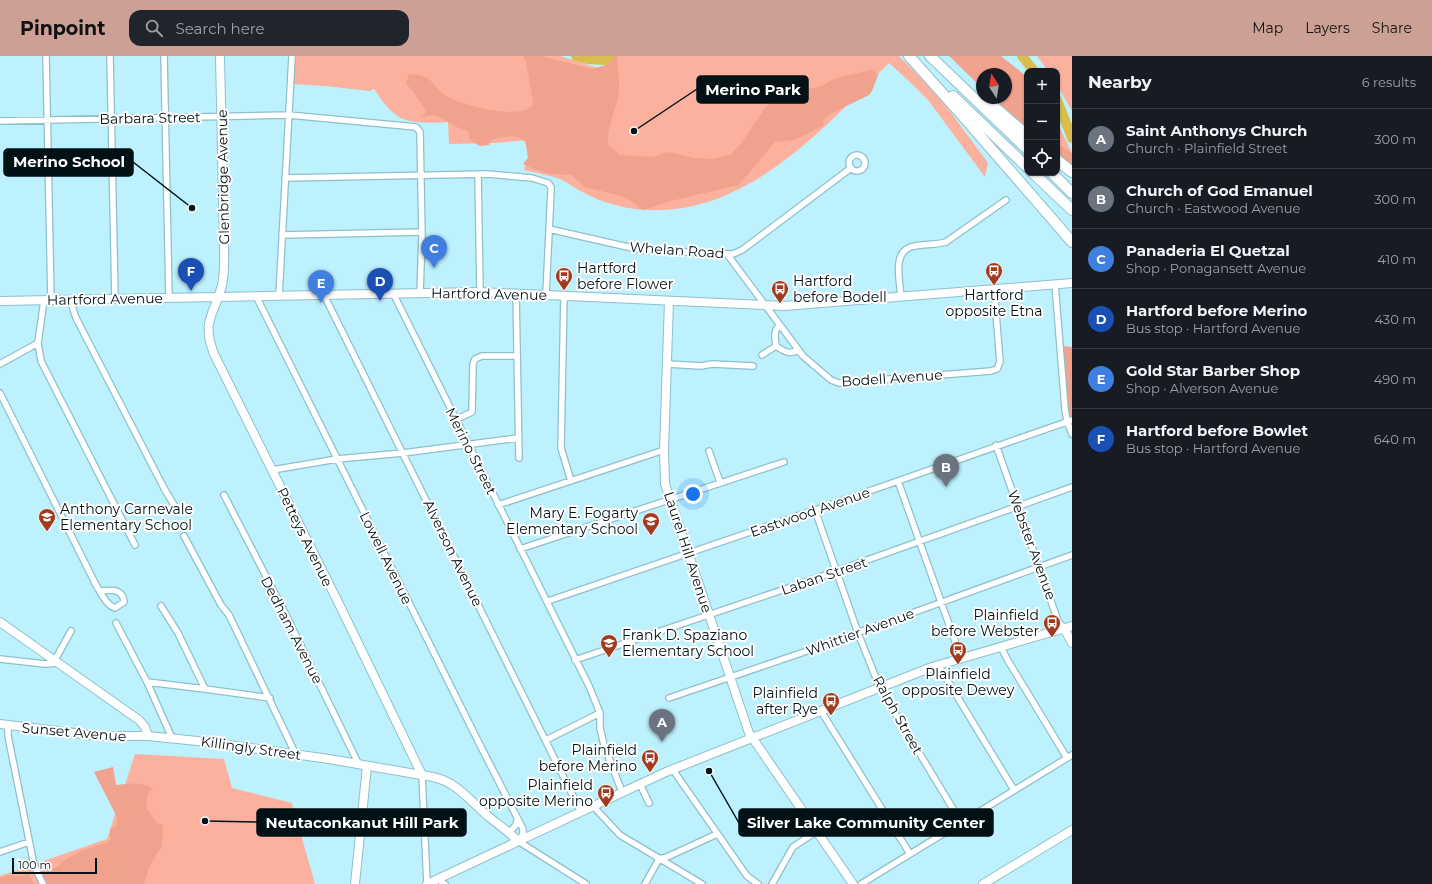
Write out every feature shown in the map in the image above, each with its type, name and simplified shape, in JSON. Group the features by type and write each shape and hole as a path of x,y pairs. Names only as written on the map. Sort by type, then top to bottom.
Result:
{"highway":[{"path":"910,56 1024,164"},
{"path":"910,56 1072,242"},
{"path":"930,56 1024,146"},
{"path":"933,56 976,91"},
{"path":"991,104 1024,132"},
{"path":"1060,162 1072,172"},
{"path":"1036,176 1072,210"},
{"path":"1055,176 1072,193"}],"main road":[{"name":"Glenbridge Avenue","path":"217,297 222,286 224,272 220,56"},
{"name":"Hartford Avenue","path":"0,301 480,292 546,294 765,306 795,306 1072,282"},
{"name":"Petteys Avenue","path":"217,297 208,325 211,347 422,775"},
{"name":"Laurel Hill Avenue","path":"669,301 664,478 708,616 749,733 853,884"},
{"path":"0,622 139,720 145,727 148,736"},
{"path":"427,884 622,792 752,738 938,665 1068,627"},
{"name":"Webster Avenue","path":"1068,627 1072,643"},
{"name":"Sunset Avenue","path":"4,725 98,736 148,736"},
{"name":"Killingly Street","path":"148,736 296,755 442,779 453,784 518,841"},
{"path":"355,884 363,766"},
{"path":"983,884 1072,830"}],"street":[{"path":"46,56 48,120 48,300 38,343 41,361 135,545"},
{"path":"110,56 115,299"},
{"path":"164,56 169,298"},
{"path":"279,296 292,56"},
{"name":"Barbara Street","path":"0,121 289,115 415,127 419,128 420,132 421,175"},
{"name":"Whelan Road","path":"549,229 641,250 735,254 851,168"},
{"path":"286,178 478,174 524,177 548,184 551,191 546,294"},
{"path":"478,174 480,292"},
{"path":"420,293 422,232 421,175"},
{"path":"901,297 898,263 901,254 905,250 913,246 946,242 1006,200"},
{"path":"282,235 422,232"},
{"name":"Bodell Avenue","path":"727,254 798,350 828,378 840,383 991,371 997,369 1000,362 994,289"},
{"path":"1055,284 1065,409 1070,420 1072,434"},
{"name":"Merino Street","path":"393,293 467,444 548,601 575,660 589,686 600,713 602,740 622,792"},
{"path":"516,293 519,458"},
{"name":"Alverson Avenue","path":"324,295 581,812"},
{"path":"564,295 561,448 571,481"},
{"name":"Lowell Avenue","path":"256,296 517,820 523,829 523,834 518,841"},
{"path":"70,300 76,318 165,490 177,510"},
{"path":"780,325 775,331 776,346 785,353 790,354 798,350"},
{"path":"0,364 38,343"},
{"path":"762,355 776,346"},
{"path":"455,420 472,412 475,359 482,356 517,356"},
{"path":"667,364 701,366 712,364 753,366"},
{"path":"0,393 55,505 100,591"},
{"name":"Eastwood Avenue","path":"548,601 689,554 1070,420"},
{"path":"272,470 337,459 403,453 518,438"},
{"name":"Webster Avenue","path":"996,446 1040,567 1058,622 1068,627"},
{"path":"498,505 664,450"},
{"path":"709,451 720,482"},
{"path":"520,549 784,462"},
{"path":"898,481 960,658"},
{"name":"Laban Street","path":"575,660 708,616 1072,487"},
{"name":"Dedham Avenue","path":"224,495 363,766"},
{"name":"Ralph Street","path":"815,510 858,633 880,688 961,822"},
{"path":"184,536 221,605 229,615 296,755"},
{"name":"Whittier Avenue","path":"669,698 858,633 1072,555"},
{"path":"161,606 178,633 205,689"},
{"path":"116,623 147,682 172,738"},
{"path":"0,659 45,664 57,662 71,631"},
{"path":"861,884 1070,756 1007,659 1001,647"},
{"path":"938,665 1014,790"},
{"path":"147,682 270,698"},
{"path":"821,711 910,854"},
{"path":"546,740 600,713"},
{"path":"4,725 8,736 34,865 43,884"},
{"path":"673,770 747,876 758,884"},
{"path":"422,775 427,884"},
{"path":"640,784 649,803"},
{"path":"593,806 620,836 702,884"},
{"path":"509,833 516,825 517,820"},
{"path":"772,884 793,847 816,831"},
{"path":"645,884 659,859 717,834"},
{"path":"518,841 586,884"},
{"path":"0,852 29,842"},
{"path":"437,879 445,884"}],"shaded area":[{"path":"292,56 560,56 607,71 615,56 899,56 924,81 949,110 988,163 985,177 928,100 889,63 833,119 803,146 771,170 738,190 702,204 664,210 623,207 604,202 560,179 524,170 533,143 531,140 449,144 448,122 436,123 409,121 399,117 382,101 374,89 370,91 292,84"},
{"path":"523,56 541,56 592,69 606,65 613,56 617,56 619,90 609,131 608,145 620,155 652,157 669,152 694,158 712,159 730,155 742,142 765,108 777,96 821,86 836,78 871,69 878,75 869,95 828,115 824,119 823,126 794,140 775,142 739,185 671,201 643,210 621,196 585,187 571,175 550,174 523,164 528,158 527,148 523,139 519,137 509,136 499,138 491,140 489,145 480,146 470,140 467,130 459,128 441,118 433,116 420,117 426,113 426,110 406,84 409,74 424,76 444,94 457,101 490,110 513,112 522,111 529,108 529,106 532,106 533,101 526,62"},
{"path":"949,56 1001,56 1024,75 1024,127 999,104 1012,104 1012,68 976,68 976,82"},
{"path":"1037,56 1072,56 1072,111 1060,90 1060,68 1046,68"},
{"path":"1060,128 1072,153 1072,164 1060,154"},
{"path":"1060,145 1072,153 1072,166 1060,156"},
{"path":"1062,346 1072,347 1072,420 1068,419"},
{"path":"135,754 224,759 232,788 292,803 315,884 0,884 0,876 107,839"},
{"path":"113,767 116,785 140,784 149,786 153,789 148,793 146,807 157,823 163,825 162,846 149,867 144,884 47,884 41,869 52,869 59,866 61,862 83,850 106,843 110,840 110,829 117,825 117,817 94,772"},
{"path":"29,874 34,884 0,884 0,878 7,875 21,876"}],"waterway":[{"path":"576,56 587,59 605,60 608,56"},
{"path":"1022,56 1032,68"},
{"path":"1059,104 1072,138"}],"place":[{"name":"Merino Park","path":"634,131"},
{"name":"Merino School","path":"192,208"},
{"name":"Panaderia El Quetzal","path":"434,268"},
{"name":"Hartford opposite Etna","path":"994,286"},
{"name":"Hartford before Bowlet","path":"191,291"},
{"name":"Hartford before Flower","path":"564,291"},
{"name":"Hartford before Merino","path":"380,301"},
{"name":"Gold Star Barber Shop","path":"321,303"},
{"name":"Hartford before Bodell","path":"780,304"},
{"name":"Church of God Emanuel","path":"946,487"},
{"name":"Anthony Carnevale Elementary School","path":"47,532"},
{"name":"Mary E. Fogarty Elementary School","path":"651,536"},
{"name":"Plainfield before Webster","path":"1052,638"},
{"name":"Frank D. Spaziano Elementary School","path":"609,658"},
{"name":"Plainfield opposite Dewey","path":"958,665"},
{"name":"Plainfield after Rye","path":"831,716"},
{"name":"Saint Anthonys Church","path":"662,742"},
{"name":"Silver Lake Community Center","path":"709,771"},
{"name":"Plainfield before Merino","path":"650,773"},
{"name":"Plainfield opposite Merino","path":"606,808"},
{"name":"Neutaconkanut Hill Park","path":"205,821"}]}
